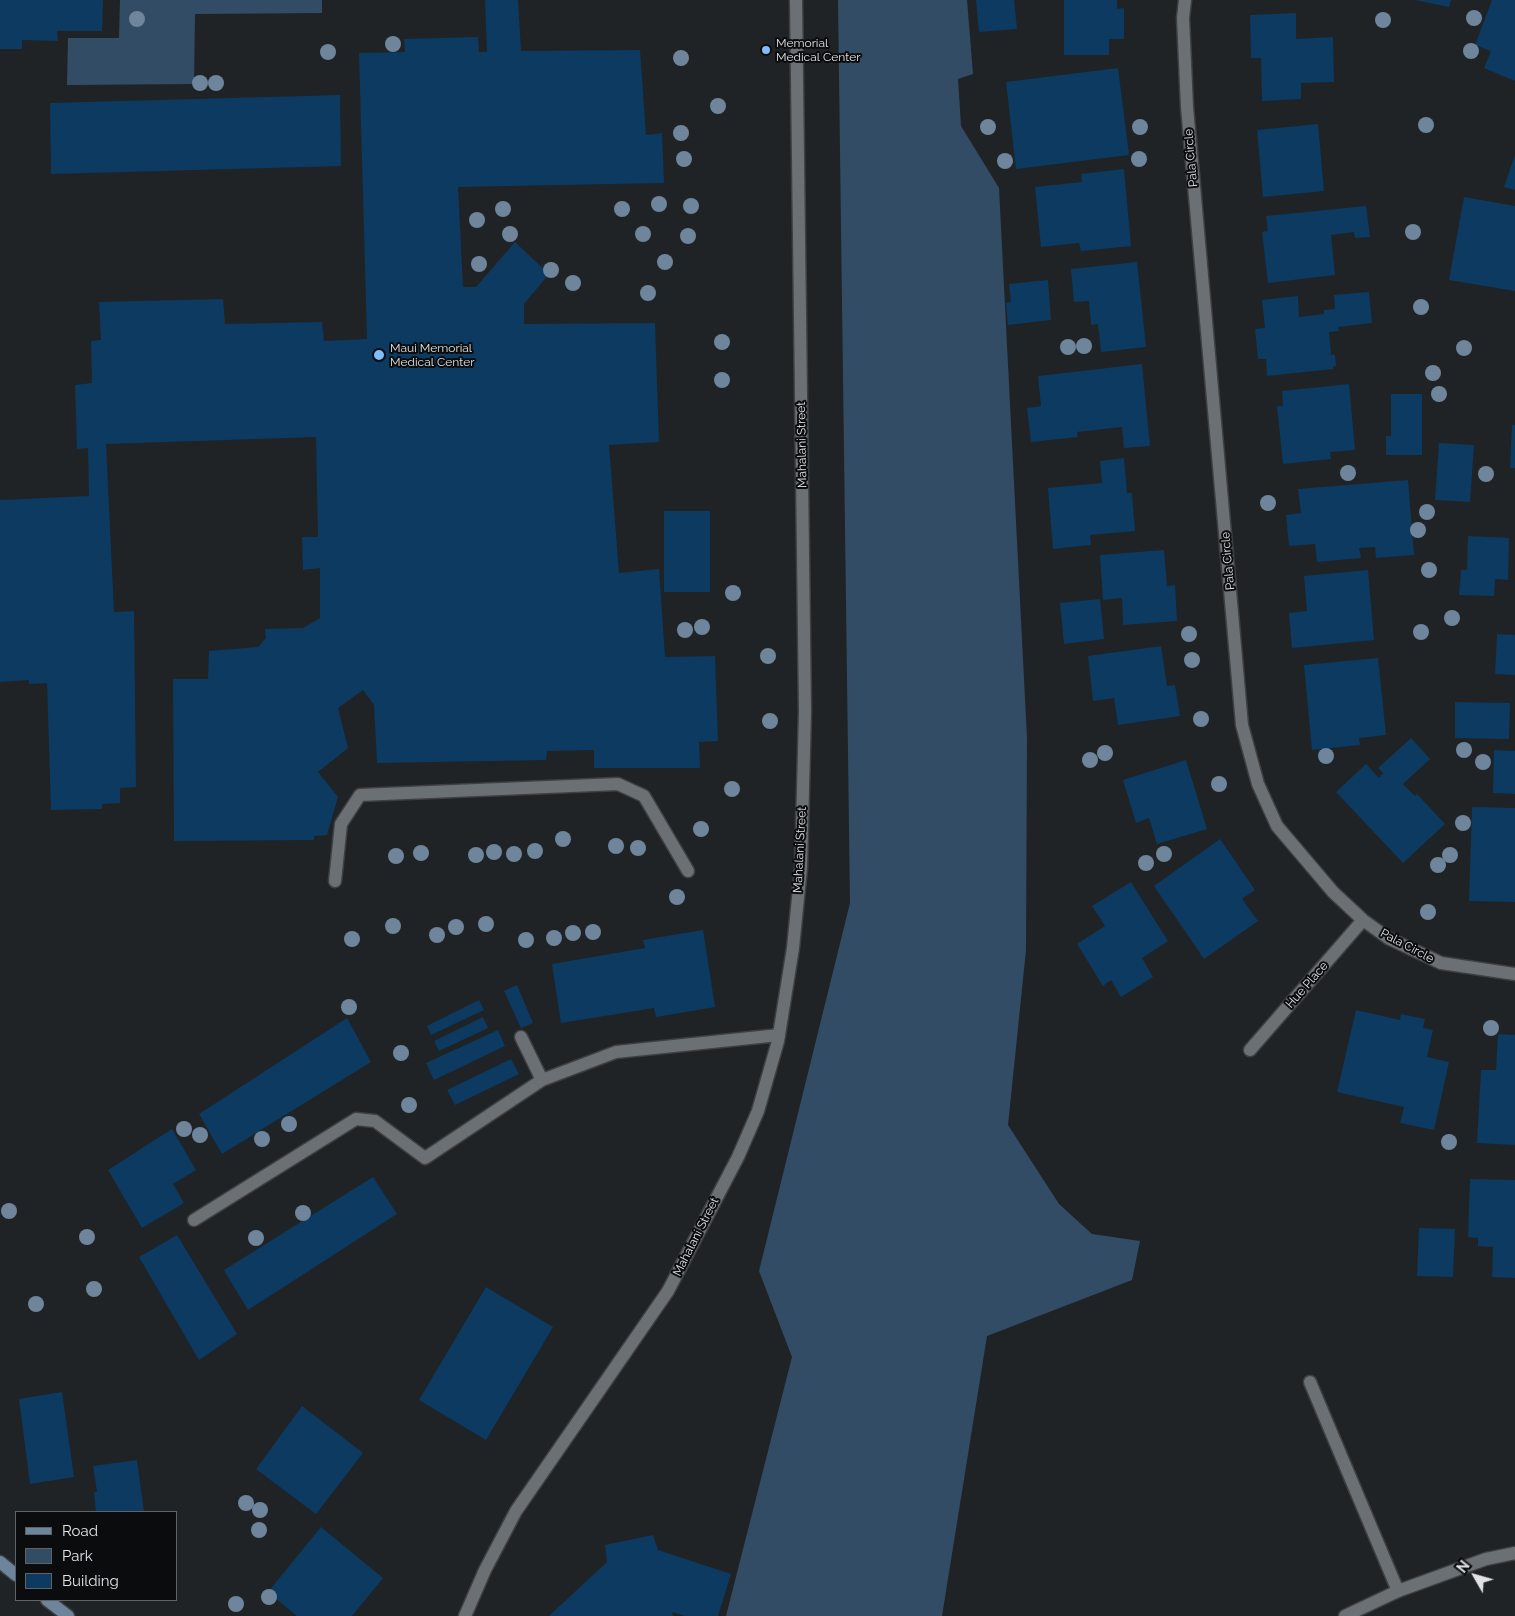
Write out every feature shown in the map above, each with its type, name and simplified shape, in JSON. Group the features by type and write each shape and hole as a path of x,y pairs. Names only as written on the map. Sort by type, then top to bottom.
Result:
{"main road":[{"path":"0,1562 15,1574"},
{"path":"48,1601 68,1616"}],"street":[{"name":"Mahalani Street","path":"465,1616 485,1570 516,1511 668,1291 758,1111 778,1035 793,948 801,868 805,711 796,0"},
{"name":"Pala Circle","path":"1185,0 1183,18 1187,107 1242,725 1258,784 1277,826 1333,892 1363,920 1388,938 1441,963 1515,974"},
{"path":"335,882 341,824 360,795 618,784 644,796 688,871"},
{"name":"Hue Place","path":"1250,1050 1363,920"},
{"path":"194,1220 356,1119 375,1121 425,1158 542,1080 616,1052 778,1035"},
{"path":"521,1037 542,1080"},
{"path":"1310,1382 1398,1591"},
{"path":"1345,1616 1398,1591 1486,1559 1515,1553"}],"green space":[{"path":"120,0 322,0 322,13 195,14 194,84 67,85 68,38 119,38"},
{"path":"838,0 967,0 973,74 958,79 961,126 999,188 1027,738 1026,950 1008,1125 1059,1204 1092,1234 1140,1241 1132,1280 987,1336 942,1616 726,1616 792,1357 759,1271 850,903"}],"building":[{"path":"0,0 103,0 102,31 57,31 58,41 22,40 22,49 0,49"},
{"name":"Maui Memorial Medical Center","path":"485,0 518,0 521,51 640,50 646,135 662,133 664,183 458,187 463,287 476,287 515,242 549,274 524,304 524,324 655,323 659,442 609,445 619,573 659,569 665,657 715,656 718,741 699,742 700,768 594,768 594,750 547,751 546,760 377,763 374,705 363,690 338,708 348,748 318,772 338,797 327,835 314,836 314,840 174,841 173,679 208,679 209,651 258,647 266,638 265,629 303,628 320,618 320,568 303,570 302,537 318,537 316,437 106,444 114,612 134,611 136,787 120,788 120,803 102,804 102,809 51,810 47,683 29,684 29,680 0,682 0,500 89,496 88,448 77,449 75,385 92,383 91,341 101,340 99,302 223,299 225,324 322,322 324,341 367,339 359,53 405,52 404,39 478,37 479,52 487,52"},
{"path":"976,0 1014,0 1017,29 979,32"},
{"path":"1064,0 1117,0 1117,9 1124,8 1124,39 1109,39 1109,55 1064,55"},
{"path":"1415,0 1451,0 1449,7"},
{"path":"1492,0 1515,0 1515,81 1484,68 1491,51 1475,45"},
{"path":"1296,13 1296,39 1333,37 1334,82 1301,83 1301,99 1262,101 1261,58 1251,58 1250,15"},
{"path":"1118,68 1129,155 1016,169 1006,82"},
{"path":"340,95 341,166 51,174 50,103"},
{"path":"1318,124 1324,191 1263,197 1257,130"},
{"path":"1515,155 1515,190 1504,187"},
{"path":"1124,169 1131,246 1081,251 1079,243 1041,247 1035,187 1082,182 1081,174"},
{"path":"1464,197 1515,206 1515,291 1449,280"},
{"path":"1366,206 1370,237 1355,238 1354,232 1331,235 1335,275 1268,283 1262,232 1268,231 1266,216"},
{"path":"1137,262 1146,347 1101,352 1098,324 1091,325 1089,301 1074,302 1071,269"},
{"path":"1048,280 1051,320 1008,325 1006,303 1011,302 1009,284"},
{"path":"1369,292 1372,323 1338,327 1339,331 1329,332 1331,355 1335,355 1336,366 1333,366 1333,369 1267,376 1266,359 1258,359 1255,329 1265,328 1262,300 1298,296 1299,317 1324,314 1324,310 1335,309 1334,295"},
{"path":"1142,364 1150,446 1124,448 1122,427 1077,432 1078,437 1031,442 1027,408 1041,406 1038,376"},
{"path":"1349,384 1355,450 1330,452 1331,459 1283,464 1277,406 1283,406 1282,391"},
{"path":"1391,394 1422,394 1422,455 1386,455 1386,436 1391,436"},
{"path":"1512,425 1515,425 1515,468 1510,468"},
{"path":"1439,443 1474,445 1470,502 1435,500"},
{"path":"1124,458 1127,493 1132,493 1135,531 1090,535 1091,545 1053,549 1048,488 1102,483 1100,461"},
{"path":"1408,480 1414,555 1376,558 1375,547 1359,548 1361,558 1317,562 1315,544 1289,546 1286,515 1301,513 1298,489"},
{"path":"664,511 710,511 710,592 664,592"},
{"path":"1468,536 1509,538 1508,580 1495,579 1494,596 1459,595 1461,570 1467,570"},
{"path":"1164,550 1167,586 1175,585 1177,621 1123,625 1122,598 1103,600 1100,555"},
{"path":"1368,570 1374,640 1292,648 1289,613 1307,611 1304,576"},
{"path":"1100,599 1104,639 1064,644 1060,603"},
{"path":"1497,634 1515,635 1515,675 1495,674"},
{"path":"1161,646 1167,686 1175,685 1180,716 1118,725 1114,698 1093,701 1088,656"},
{"path":"1378,658 1386,735 1359,738 1360,745 1312,750 1304,665"},
{"path":"1455,702 1510,703 1509,739 1455,738"},
{"path":"1411,738 1430,759 1403,784 1415,796 1417,794 1445,824 1403,863 1336,792 1366,764 1379,778 1383,773 1378,768"},
{"path":"1494,750 1515,751 1515,794 1493,793"},
{"path":"1186,760 1207,829 1157,844 1149,818 1136,823 1123,780"},
{"path":"1472,807 1515,808 1515,902 1469,901"},
{"path":"1220,839 1255,890 1242,899 1258,921 1204,959 1154,886"},
{"path":"1131,882 1168,941 1142,958 1153,977 1121,997 1111,980 1103,986 1077,944 1105,926 1092,906"},
{"path":"703,930 715,1007 656,1017 654,1008 561,1023 552,964 645,948 643,940"},
{"path":"517,985 533,1023 521,1028 504,991"},
{"path":"479,1000 484,1010 431,1035 427,1026"},
{"path":"1356,1010 1400,1020 1401,1014 1425,1019 1423,1028 1433,1030 1427,1057 1449,1062 1434,1130 1400,1123 1404,1107 1337,1092"},
{"path":"483,1017 488,1028 439,1051 434,1041"},
{"path":"347,1018 371,1062 222,1154 199,1114"},
{"path":"498,1030 505,1046 434,1080 426,1063"},
{"path":"1498,1034 1515,1035 1515,1145 1477,1143 1481,1070 1496,1070"},
{"path":"511,1059 519,1074 455,1105 447,1090"},
{"path":"172,1129 196,1170 173,1184 184,1203 142,1228 108,1170"},
{"path":"373,1177 397,1214 248,1310 224,1270"},
{"path":"1470,1179 1515,1180 1515,1278 1492,1277 1493,1247 1478,1246 1478,1238 1468,1237"},
{"path":"1419,1228 1455,1229 1453,1277 1417,1276"},
{"path":"177,1235 237,1334 199,1360 139,1257"},
{"path":"486,1287 553,1327 486,1440 419,1400"},
{"path":"62,1392 74,1477 30,1484 19,1399"},
{"path":"302,1406 363,1453 316,1514 256,1469"},
{"path":"137,1460 144,1511 96,1511 94,1492 97,1492 93,1466"},
{"path":"321,1527 383,1578 352,1616 297,1616 268,1592"},
{"path":"653,1535 658,1550 731,1574 718,1616 685,1616 672,1612 673,1616 549,1616 607,1562 605,1545"}],"place":[{"name":"Memorial Medical Center","path":"766,50"},
{"name":"Maui Memorial Medical Center","path":"379,355"}]}
